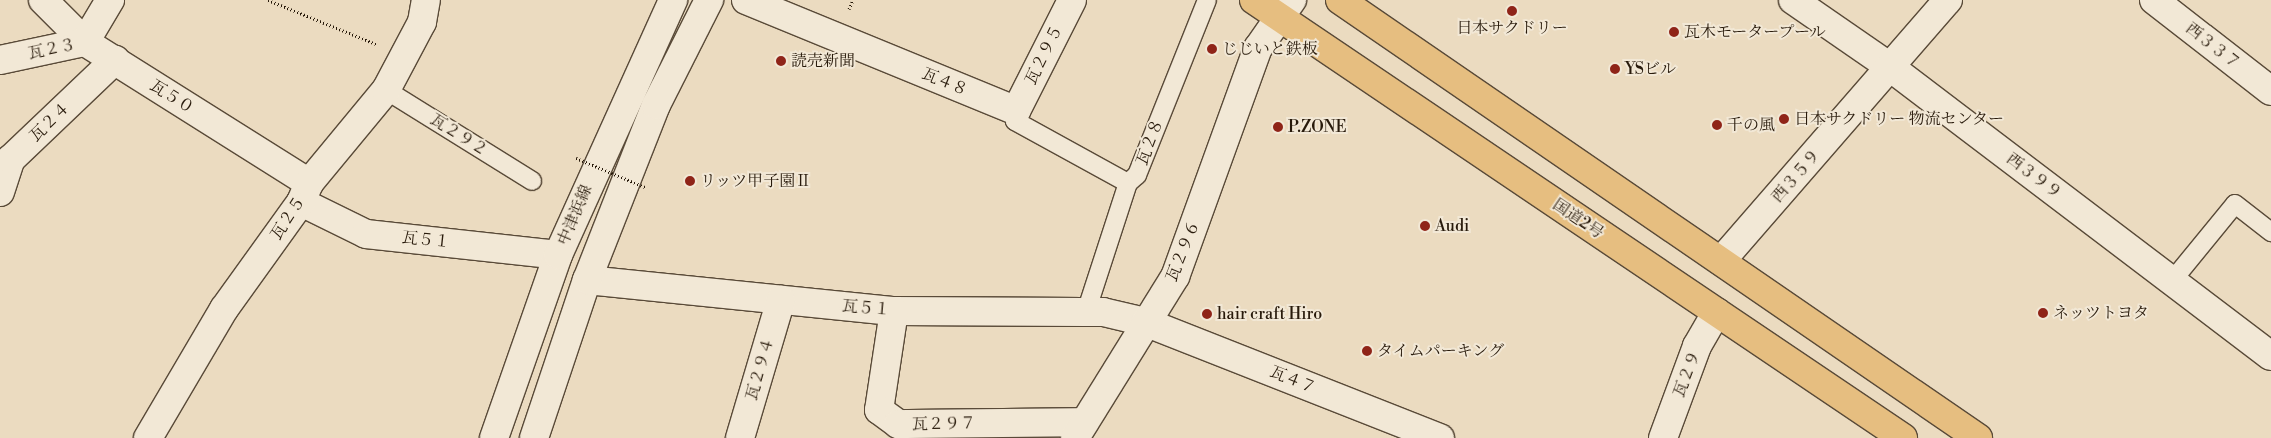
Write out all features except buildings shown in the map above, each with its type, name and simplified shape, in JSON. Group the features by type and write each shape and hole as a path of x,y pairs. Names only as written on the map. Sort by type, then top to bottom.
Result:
{"highway":[{"name":"国道2号","path":"1254,0 1286,9 1717,312 1903,438"},
{"path":"1340,0 1978,438"}],"street":[{"name":"瓦５０","path":"43,0 85,42 115,60 305,193"},
{"name":"瓦２３","path":"0,60 85,42 110,0"},
{"name":"瓦２５","path":"148,438 224,309 305,193 386,90 422,22 426,0"},
{"name":"中津浜線","path":"494,438 558,256 674,0"},
{"path":"534,438 587,280 656,105 709,0"},
{"name":"瓦４８","path":"746,0 1016,111"},
{"name":"瓦２９５","path":"1016,111 1072,0"},
{"name":"西３９９","path":"1793,0 1890,67 2271,356"},
{"name":"西３５９","path":"1721,261 1948,0"},
{"name":"西３３７","path":"2154,0 2271,91"},
{"name":"瓦２９６","path":"1080,430 1145,322 1175,277 1258,48 1286,9"},
{"name":"瓦２４","path":"0,192 11,159 115,60"},
{"name":"瓦５１","path":"305,193 366,234 558,256"},
{"name":"瓦５１","path":"587,280 894,311 1086,312 1145,322"},
{"name":"瓦２９４","path":"740,438 781,300"},
{"name":"瓦２９７","path":"894,311 878,410 898,424 913,431 1080,430"},
{"name":"瓦２９","path":"1663,438 1697,346 1717,312"},
{"name":"瓦４７","path":"1145,322 1440,438"}],"lane":[{"name":"瓦２８","path":"1086,312 1128,183 1137,175 1207,0"},
{"name":"瓦２９２","path":"386,90 532,181"},
{"path":"1016,111 1015,121 1128,183"},
{"path":"2172,281 2235,204 2271,232"}],"path":[{"path":"268,0 403,56"},
{"path":"576,158 646,187"}],"place":[{"name":"日本サクドリー","path":"1512,11"},
{"name":"瓦木モータープール","path":"1674,32"},
{"name":"じじいと鉄板","path":"1212,49"},
{"name":"読売新聞","path":"781,61"},
{"name":"YSビル","path":"1615,69"},
{"name":"日本サクドリー 物流センター","path":"1784,119"},
{"name":"千の風","path":"1717,125"},
{"name":"P.ZONE","path":"1278,127"},
{"name":"リッツ甲子園Ⅱ","path":"690,181"},
{"name":"Audi","path":"1425,226"},
{"name":"ネッツトヨタ","path":"2043,313"},
{"name":"hair craft Hiro","path":"1207,314"},
{"name":"タイムパーキング","path":"1367,351"}]}
